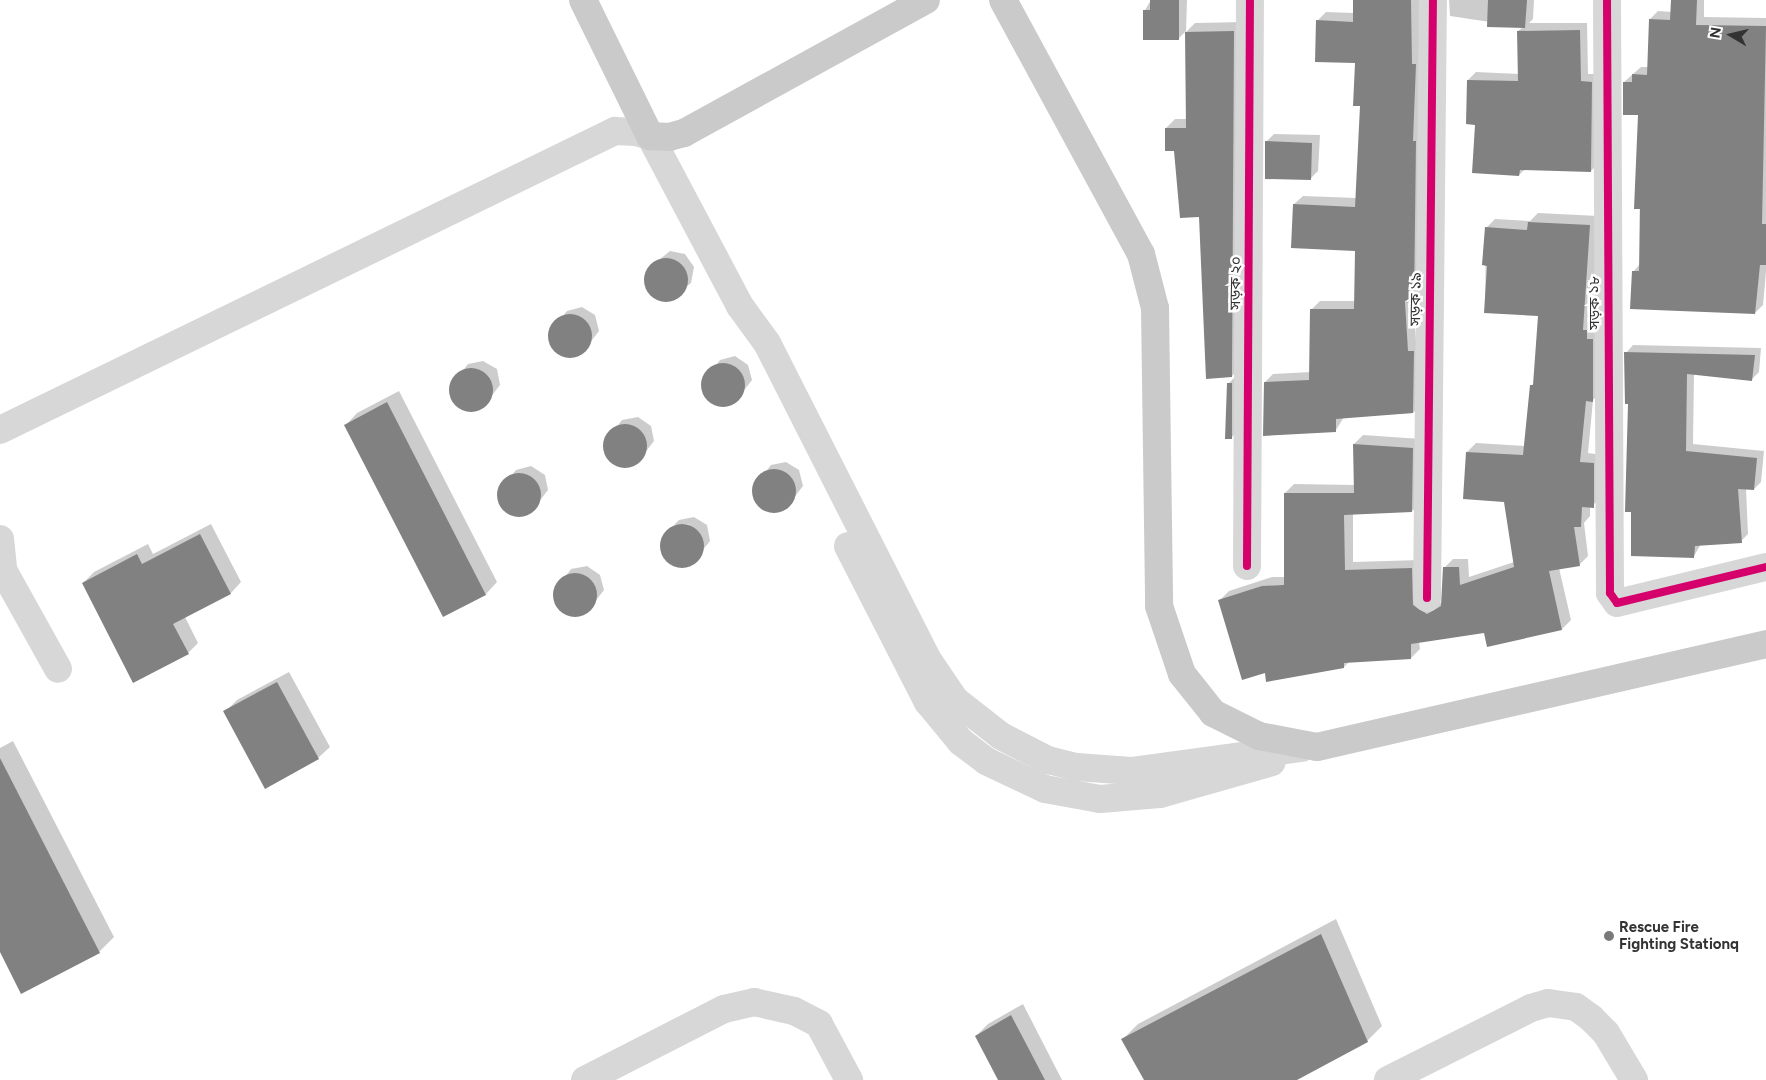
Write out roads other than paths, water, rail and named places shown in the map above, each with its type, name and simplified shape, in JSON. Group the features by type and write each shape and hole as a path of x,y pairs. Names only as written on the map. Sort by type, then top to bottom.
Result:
{"main road":[{"path":"583,0 650,136 684,133 926,0"},
{"path":"1002,0 1141,254 1155,308 1159,606 1174,656 1197,697 1227,723 1259,736 1318,747 1766,644"}],"street":[{"name":"সড়ক ২০","path":"1247,566 1250,0"},
{"name":"সড়ক ১৯","path":"1427,598 1433,0"},
{"name":"সড়ক ১৮","path":"1607,0 1610,593 1617,603 1766,567"},
{"path":"0,430 615,131 650,136 740,306 767,342 936,676 976,719 1024,748 1077,767 1131,771 1226,767 1318,747"},
{"path":"740,306 755,356 906,663 938,716 961,742 986,761 1023,780 1076,797 1100,799 1160,794 1226,767"},
{"path":"0,539 3,570 58,669"},
{"path":"585,1080 724,1009 754,1002 794,1011 819,1024 850,1080"},
{"path":"1388,1080 1531,1008 1548,1003 1576,1007 1591,1018 1606,1033 1634,1080"}],"place":[{"name":"Rescue Fire Fighting Stationq","path":"1609,936"}]}
